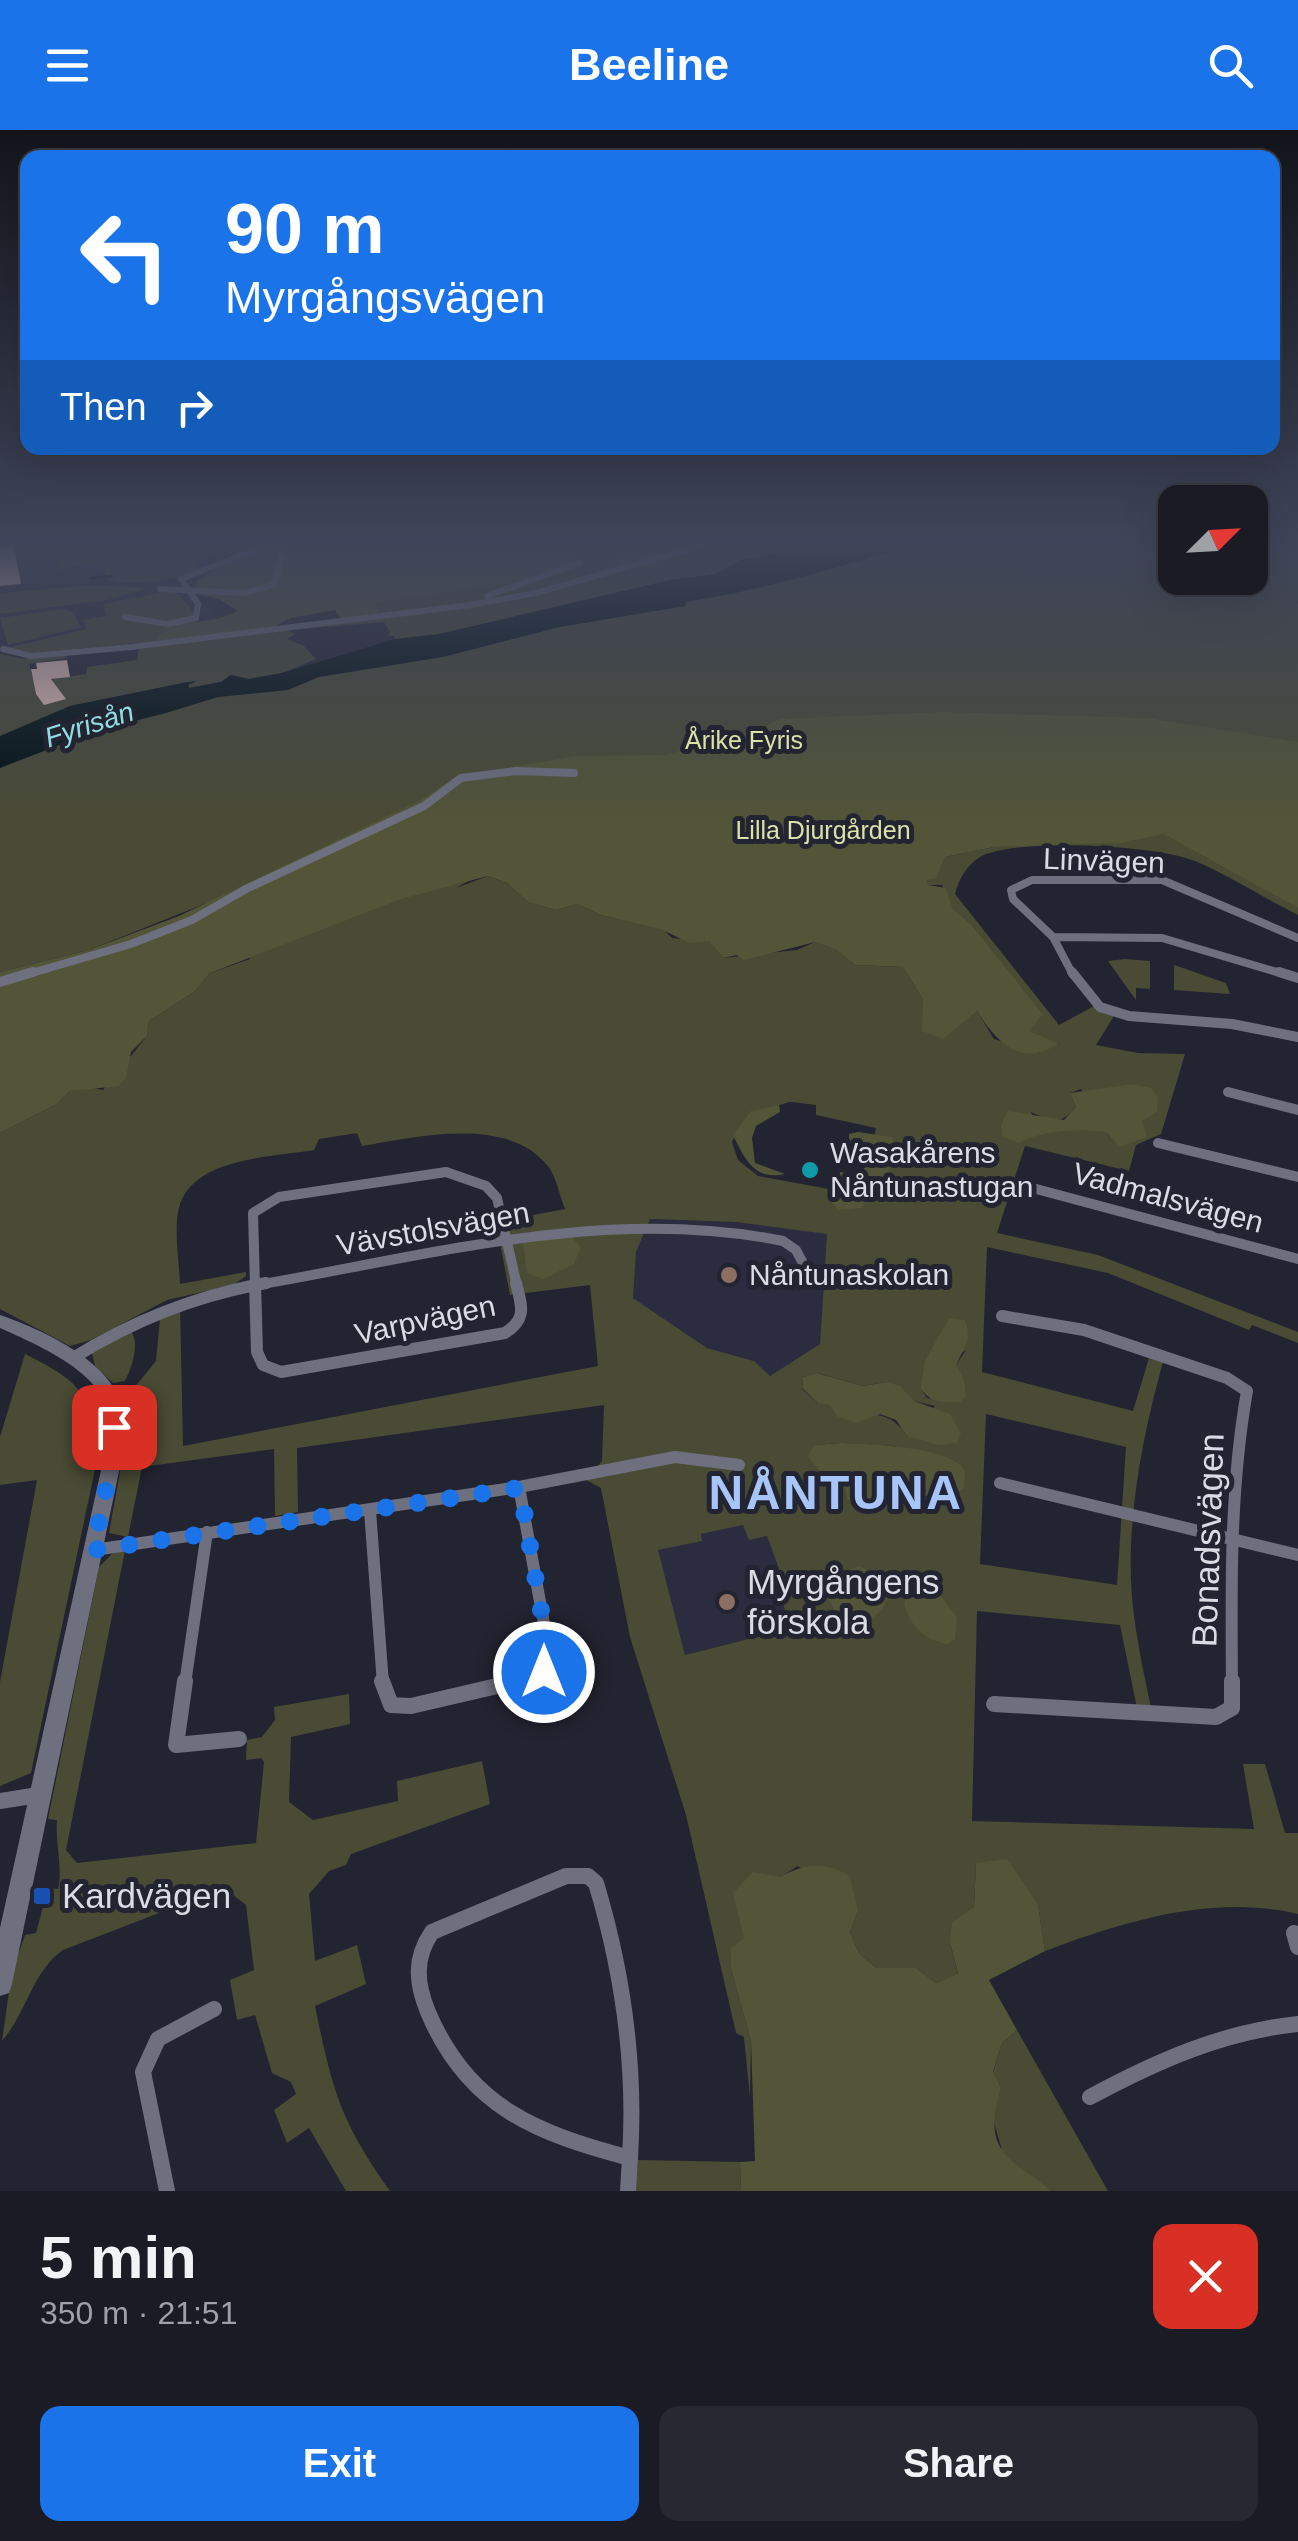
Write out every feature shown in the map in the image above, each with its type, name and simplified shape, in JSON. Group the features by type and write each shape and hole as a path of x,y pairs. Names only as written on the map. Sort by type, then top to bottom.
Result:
{"street":[{"path":"1,646 31,656 222,636"},
{"path":"0,982 131,944 192,920 246,888 424,806 461,778 516,770 574,773"},
{"name":"Linvägen","path":"1298,938 1162,880 1041,880 1013,886 1014,899 1053,937 1080,987 1109,1011 1140,1018 1232,1024 1298,1038"},
{"path":"1053,937 1157,937 1298,978"},
{"path":"1228,1092 1298,1110"},
{"path":"1158,1144 1298,1177"},
{"name":"Varpvägen","path":"446,1172 486,1186 498,1198 523,1313 518,1324 505,1333 294,1371 270,1370 259,1359 254,1285 253,1213 279,1197 446,1172"},
{"name":"Vadmalsvägen","path":"1026,1186 1298,1259"},
{"name":"Vävstolsvägen","path":"73,1358 157,1310 254,1285 582,1229 659,1225 782,1241 796,1250 805,1267"},
{"name":"Bonadsvägen","path":"994,1704 1198,1717 1216,1717 1230,1711 1235,1695 1231,1540 1236,1453 1247,1390 1084,1330 1002,1316"},
{"path":"0,1321 73,1358 101,1383 113,1402 114,1452 0,1984"},
{"path":"93,1550 520,1488 675,1457 738,1466"},
{"path":"1000,1484 1298,1555"},
{"path":"370,1510 383,1688 391,1705 412,1706 533,1678 544,1672 548,1651 520,1488"},
{"path":"207,1532 176,1745 239,1739"},
{"path":"0,1802 42,1794"},
{"path":"628,2191 631,2158 634,2098 621,1971 596,1883 588,1876 566,1876 432,1932 419,1952 416,1977 435,2034 468,2083 503,2112 546,2133 631,2158"},
{"path":"166,2191 143,2072 158,2039 214,2009"},
{"path":"1090,2097 1178,2051 1241,2032 1298,2024"}],"shaded area":[{"path":"0,636 110,636 0,654"},
{"name":"Nåntunaskolan","path":"650,1219 736,1222 827,1233 820,1344 770,1376 754,1361 707,1348 633,1298 636,1252"},
{"name":"Myrgångens förskola","path":"744,1525 767,1536 783,1581 776,1583 788,1617 780,1631 685,1655 657,1550 702,1541 701,1534"}],"green space":[{"path":"5,636 44,636 8,645"},
{"path":"57,636 159,636 156,641 33,653 7,648"},
{"path":"159,636 199,636 156,641"},
{"path":"236,636 292,636 287,639 304,646 316,659 282,673 248,679 231,675 221,682 188,688 188,682 70,706 0,737 0,654 24,659 65,654 66,658 29,664 34,682 86,674 87,667 137,660 139,648"},
{"name":"Årike Fyris","path":"394,636 1298,636 1298,906 1278,896 1298,908 1298,915 1195,861 1120,847 1054,845 998,851 971,864 955,894 1059,1025 1094,1006 1114,1016 1096,1045 1138,1053 1185,1054 1161,1134 1136,1145 1129,1171 1025,1146 997,1233 1098,1255 1298,1332 1298,1343 1252,1325 1249,1330 1108,1273 987,1247 982,1372 1133,1411 1149,1358 1163,1362 1141,1455 1131,1553 1134,1616 1151,1708 1137,1708 1120,1625 977,1611 972,1821 1254,1829 1243,1764 1265,1764 1285,1833 1298,1833 1298,1914 1234,1907 1202,1909 1138,1921 1045,1951 1038,1905 976,1863 974,1907 950,1942 958,1975 936,1983 916,1968 876,1968 859,1953 850,1932 858,1911 798,1866 780,1877 731,1969 751,2041 750,2097 744,2037 736,2033 686,1815 630,1637 601,1488 586,1480 602,1461 604,1405 297,1448 298,1512 275,1516 274,1449 142,1467 128,1537 109,1533 121,1466 125,1399 156,1361 160,1319 180,1306 183,1446 598,1366 590,1285 510,1295 496,1222 565,1209 548,1166 530,1150 486,1135 434,1135 362,1146 357,1133 319,1139 314,1150 219,1168 189,1188 180,1204 180,1284 246,1272 246,1276 233,1285 167,1300 91,1340 70,1346 0,1309 0,1133 57,1104 70,1091 90,1087 103,1090 147,1036 149,1021 194,992 210,973 250,959 209,902 89,950 0,972 0,754 115,713 404,652","holes":["1136,840 994,847 945,857 925,880 927,885 942,885 951,908 973,926 1042,1013 1028,1031 1059,1043 1038,1053 994,1039 977,1011 923,1000 903,967 855,965 836,950 815,942 797,950 723,958 709,941 672,938 664,930 601,915 577,904 556,910 528,902 507,883 488,876 456,888 490,869","1081,1089 1114,1145 1106,1132 1073,1129 1039,1133 1031,1112 1055,1120 1065,1117 1076,1107 1070,1093","792,1102 816,1105 816,1115 876,1128 862,1195 758,1176 738,1160 732,1142 757,1115","650,1219 736,1222 827,1234 820,1344 770,1376 754,1361 707,1348 633,1298 636,1252","966,1350 955,1366 964,1379 959,1402 927,1398 920,1388 924,1376","818,1373 863,1386 886,1382 914,1401 935,1406 907,1436 885,1417 836,1416 830,1404 818,1403 802,1389 803,1377","986,1414 1126,1447 1117,1585 980,1564","814,1445 895,1446 952,1496 847,1499 845,1478","743,1525 749,1540 767,1536 783,1580 775,1582 787,1616 777,1619 780,1631 685,1655 658,1550 702,1541 701,1534"]},
{"name":"Lilla Djurgården","path":"943,712 1147,718 1298,742 1298,908 1164,834 1120,843 994,847 945,857 936,878 926,880 928,885 946,888 952,908 973,926 1043,1014 1029,1031 1059,1043 1046,1050 1022,1053 1002,1042 977,1011 943,1039 922,1031 923,1000 903,967 855,965 836,950 815,942 744,960 737,955 723,958 709,941 689,943 663,930 601,915 577,904 556,910 528,902 507,883 488,876 401,899 210,973 194,992 149,1021 147,1036 131,1052 126,1078 119,1086 70,1091 57,1104 0,1133 0,972 89,950 179,916 421,800 455,777 576,756 667,755 725,736 755,731 780,719"},
{"path":"1108,961 1150,961 1150,989 1136,988 1136,1000"},
{"path":"1174,965 1226,983 1230,994 1174,990"},
{"path":"1133,1084 1151,1088 1158,1098 1157,1112 1142,1121 1147,1137 1120,1147 1106,1132 1061,1131 1018,1143 1002,1136 1001,1125 1008,1111 1064,1120 1076,1107 1070,1093"},
{"path":"779,1105 780,1112 756,1126 752,1138 755,1163 785,1174 765,1174 747,1160 733,1135 751,1111"},
{"path":"849,1134 892,1137 898,1152 889,1162 889,1173 877,1182 861,1208 839,1210 832,1203 835,1197 850,1196 855,1191 838,1180 840,1172 862,1175 866,1160 849,1139"},
{"path":"570,1236 581,1247 574,1264 543,1279 527,1273 523,1243"},
{"path":"949,1318 965,1320 968,1333 956,1365 964,1379 966,1396 960,1402 937,1401 920,1388 925,1361"},
{"path":"131,1331 135,1349 130,1369 125,1381 113,1383 95,1366 92,1353"},
{"path":"25,1354 58,1372 80,1391 92,1416 98,1455 31,1773 0,1786 0,1682 37,1480 0,1485 0,1437"},
{"path":"817,1373 863,1386 886,1382 900,1386 914,1401 950,1414 961,1433 956,1443 938,1445 907,1436 896,1420 880,1414 856,1423 836,1416 830,1405 818,1403 802,1388 803,1377"},
{"path":"814,1445 908,1448 944,1456 965,1471 964,1489 952,1496 925,1496 904,1505 856,1504 847,1499 844,1478 822,1474 808,1456"},
{"path":"125,1550 66,1850 77,1863 256,1843 264,1762 261,1758 246,1760 247,1740 262,1737 275,1720 274,1707 349,1694 350,1724 291,1737 289,1802 313,1820 398,1801 397,1781 482,1761 490,1804 351,1854 346,1865 329,1871 309,1894 315,1961 357,1945 366,1984 315,2006 340,2103 390,2191 346,2191 309,2128 287,2143 274,2110 296,2094 291,2082 272,2073 255,2015 237,2020 230,1980 254,1970 246,1905 224,1888 63,1950 44,1969 2,2041 12,1971 25,1935 36,1933 48,1888 58,1889 57,1820 48,1819 99,1567 113,1553"},
{"path":"859,1566 883,1577 887,1593 880,1612 860,1624 838,1617 828,1598 826,1578"},
{"path":"914,1591 939,1594 957,1617 955,1639 948,1644 919,1631 906,1611 904,1602"},
{"path":"1007,1859 1038,1905 1045,1951 989,1980 1017,2030 1002,2043 993,2072 1001,2088 994,2127 997,2140 1011,2160 1051,2191 741,2191 740,2162 755,2161 751,2041 731,1969 731,1948 744,1938 733,1893 753,1872 780,1877 797,1869 833,1868 850,1877 858,1911 850,1932 859,1953 876,1968 916,1968 936,1983 958,1974 950,1942 952,1922 974,1907 976,1863"},
{"path":"1017,2030 1108,2191 1051,2191 1005,2160 992,2116 1001,2088 993,2073 1002,2043"},
{"path":"638,2160 740,2162 741,2191 635,2191"}],"water":[{"name":"Fyrisån","path":"524,636 443,657 319,677 288,690 218,697 98,730 0,768 0,736 70,706 197,681 188,685 190,688 221,682 231,675 249,679 282,673 395,639"}],"building":[{"path":"67,660 70,677 51,679 66,699 44,705 36,694 31,669 37,669 36,663"}],"place":[{"name":"Wasakårens Nåntunastugan","path":"810,1170"},
{"name":"Nåntunaskolan","path":"729,1275"},
{"name":"Myrgångens förskola","path":"727,1602"},
{"name":"Kardvägen","path":"42,1896"}],"district":[{"name":"NÅNTUNA","path":"836,1492"}],"route":[{"path":"114,1427 114,1452 93,1550 520,1488 548,1651 544,1672"}]}
